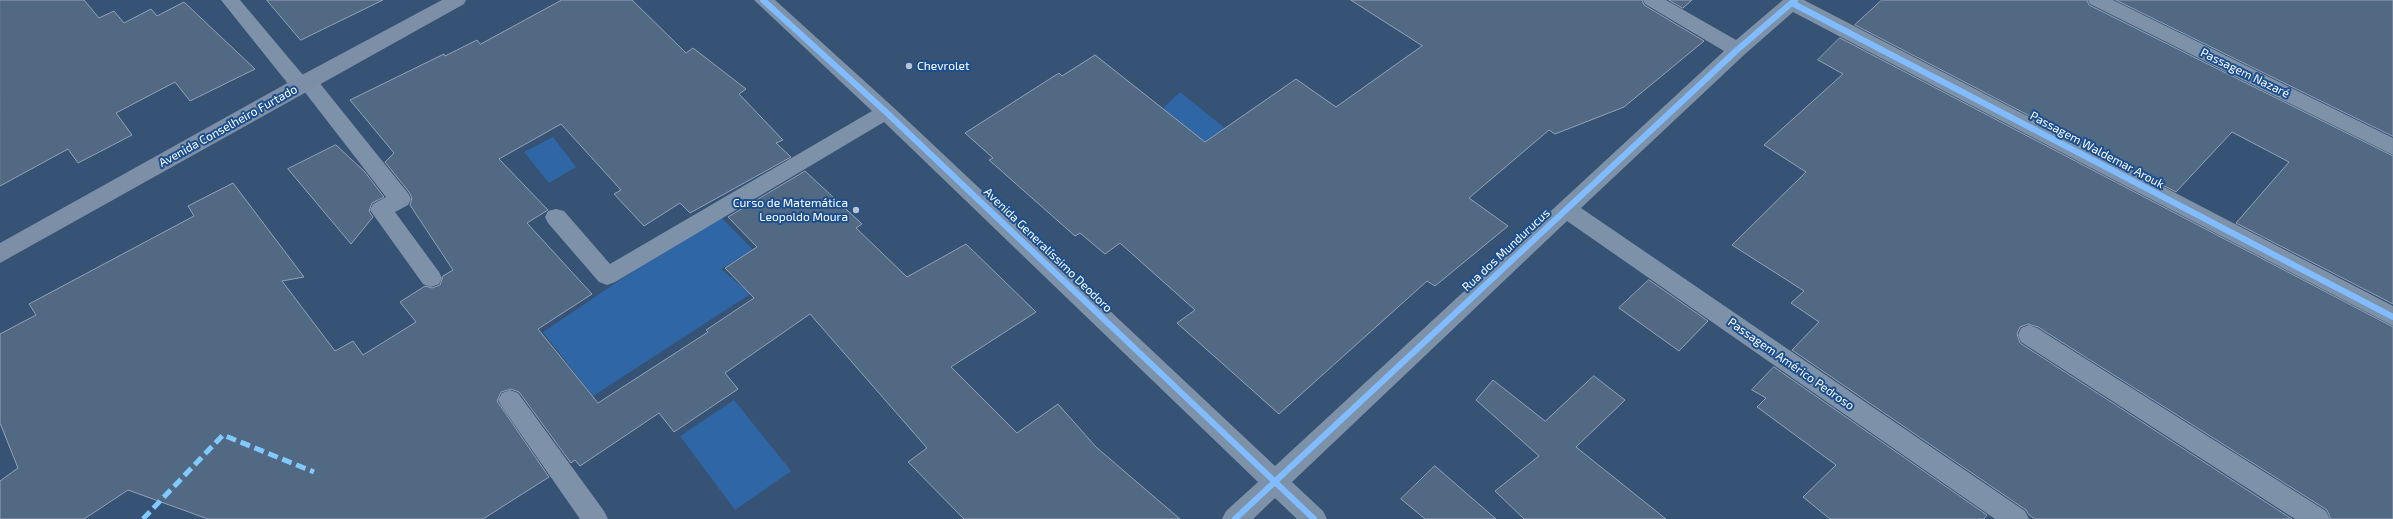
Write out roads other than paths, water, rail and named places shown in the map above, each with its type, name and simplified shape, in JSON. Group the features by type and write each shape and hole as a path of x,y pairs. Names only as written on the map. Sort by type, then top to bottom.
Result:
{"main road":[{"name":"Avenida Conselheiro Furtado","path":"0,254 303,83 457,0"}],"street":[{"path":"230,0 303,83 400,199 381,210 431,278"},
{"name":"Avenida Generalíssimo Deodoro","path":"764,0 886,112 1314,519"},
{"path":"1652,0 1737,50"},
{"name":"Passagem Nazaré","path":"2097,0 2393,147"},
{"name":"Rua dos Mundurucus","path":"1234,519 1737,50 1793,1"},
{"name":"Passagem Waldemar Arouk","path":"1793,1 2393,317"},
{"path":"556,217 607,276 886,112"},
{"name":"Passagem Américo Pedroso","path":"1566,209 2016,519"},
{"path":"2029,335 2316,519"},
{"path":"510,400 595,519"}],"place":[{"name":"Chevrolet","path":"909,66"},
{"name":"Curso de Matemática Leopoldo Moura","path":"856,210"}]}
